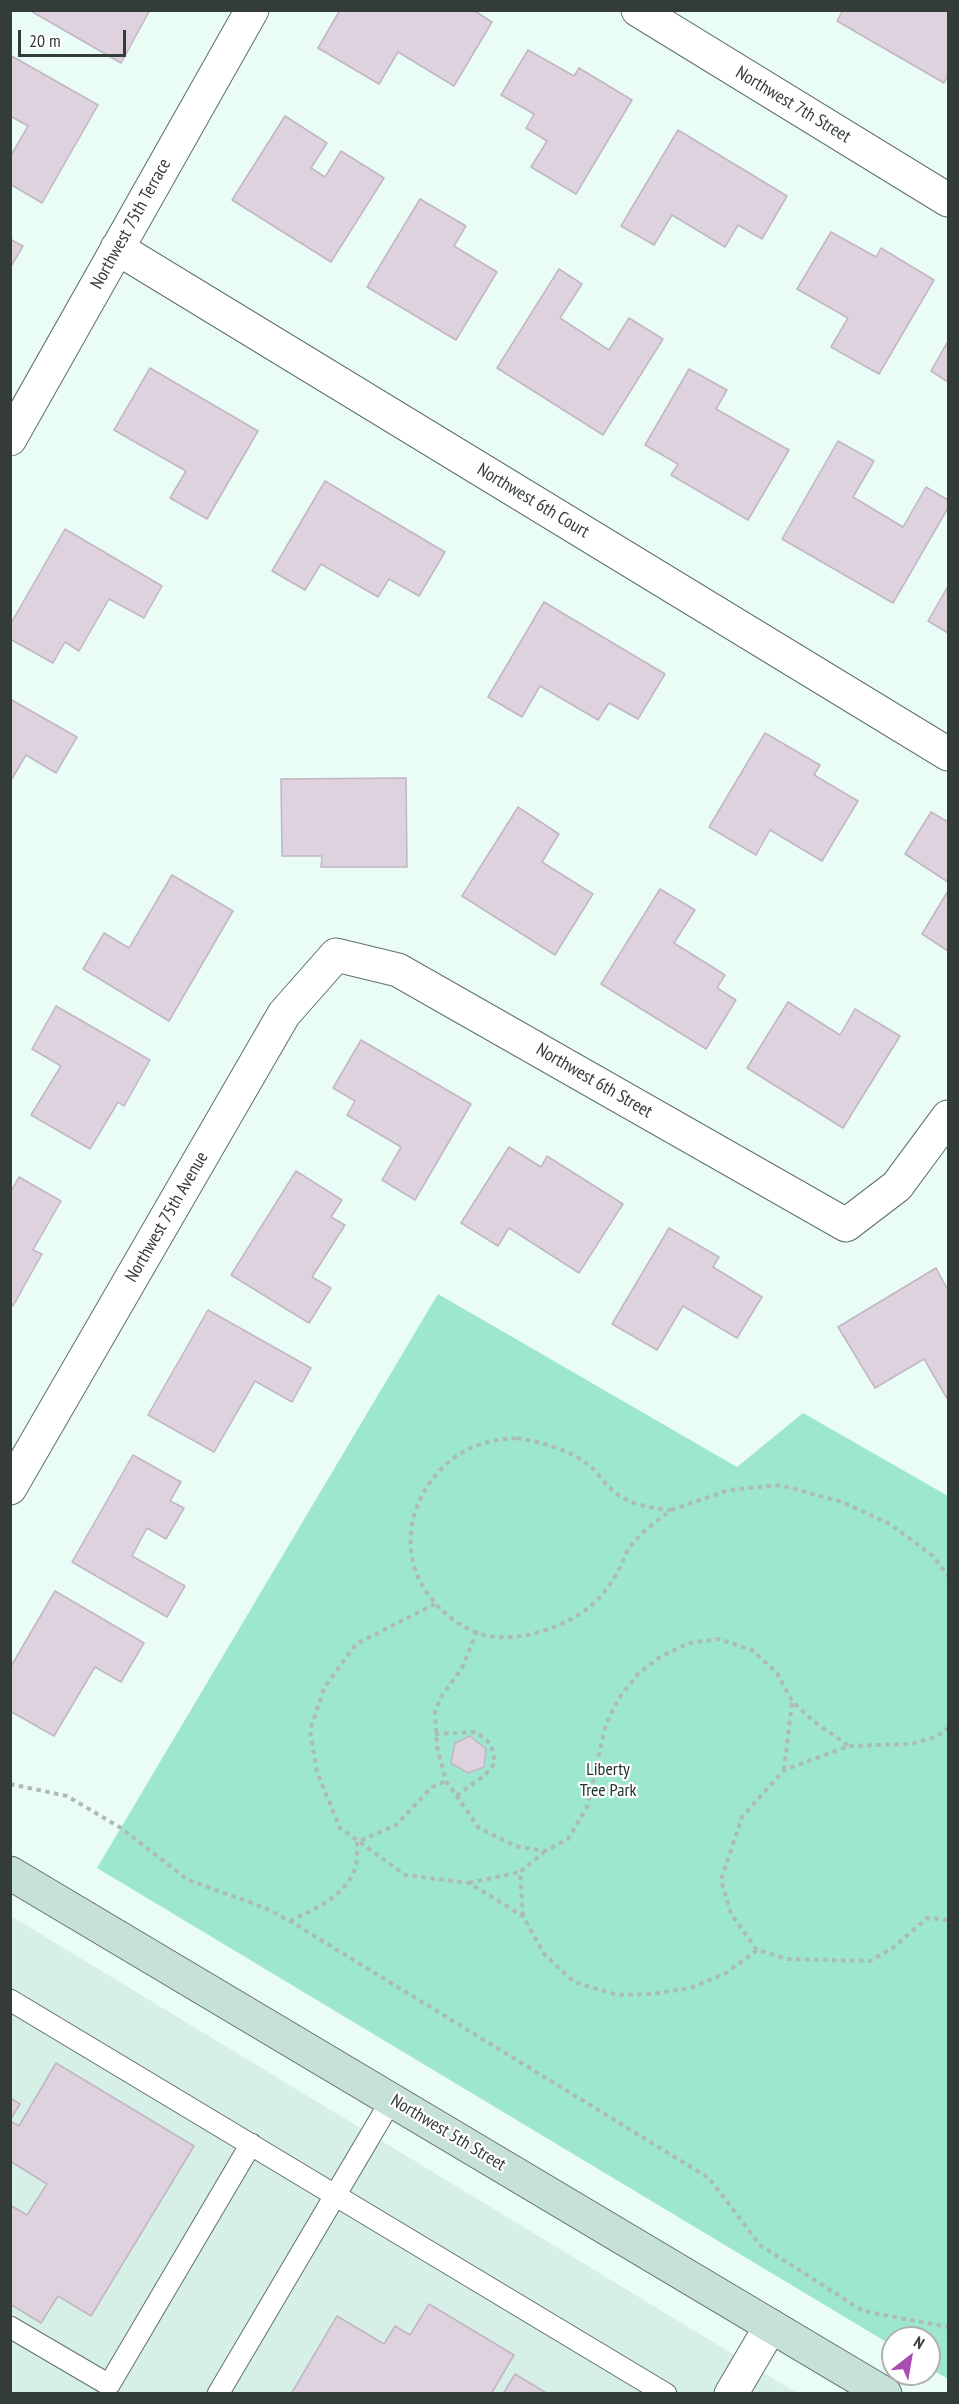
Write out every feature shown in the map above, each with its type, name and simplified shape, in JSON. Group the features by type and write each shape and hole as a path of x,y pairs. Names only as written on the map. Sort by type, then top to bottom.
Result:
{"street":[{"name":"Northwest 75th Terrace","path":"10,439 252,10"},
{"name":"Northwest 7th Street","path":"638,10 948,200"},
{"name":"Northwest 6th Court","path":"117,248 948,754"},
{"name":"Northwest 6th Street","path":"336,955 398,970 846,1225 897,1186 948,1117"},
{"name":"Northwest 75th Avenue","path":"10,1488 284,1014 336,955"},
{"name":"Northwest 5th Street","path":"10,1873 771,2326 851,2385 885,2394"},
{"path":"731,2394 771,2326"}],"lane":[{"path":"10,2000 666,2394"},
{"path":"219,2394 392,2099"},
{"path":"10,2327 109,2385 251,2144"}],"path":[{"path":"671,1510 640,1506 626,1500 612,1491 591,1467 576,1457 539,1442 517,1438 496,1440 458,1455 441,1468 418,1503 411,1525 415,1571 435,1604 452,1619 477,1632 495,1637 513,1637 556,1626 576,1617 595,1603 610,1586 628,1550 648,1528 671,1510 729,1490 780,1485 842,1502 890,1524 933,1556 948,1576"},
{"path":"435,1604 356,1644 324,1688 310,1731 317,1772 340,1828 405,1875 469,1883 520,1872 545,1851 568,1839 587,1808 606,1724 619,1698 638,1674 660,1657 689,1643 719,1639 752,1650 777,1672 792,1701 813,1721 849,1746"},
{"path":"477,1632 462,1668 441,1697 435,1712 435,1734 446,1781 479,1828 515,1846 545,1851"},
{"path":"784,1770 792,1701"},
{"path":"948,1728 936,1737 911,1744 849,1746 784,1770 742,1817 722,1880 731,1914 757,1950 788,1959 870,1961 894,1947 927,1918 948,1920"},
{"path":"435,1734 476,1732 490,1744 495,1762 485,1775 456,1796"},
{"path":"357,1842 396,1825 432,1787 446,1781"},
{"path":"10,1784 68,1796 121,1828 188,1880 263,1907 290,1921 709,2178 760,2245 863,2311 948,2328"},
{"path":"290,1921 321,1906 339,1892 354,1872 357,1842"},
{"path":"520,1872 523,1916 544,1954 574,1982 618,1995 653,1994 690,1988 726,1973 757,1950"},
{"path":"469,1883 523,1916"}],"shaded area":[{"path":"11,1916 797,2393 11,2393"}],"green space":[{"name":"Liberty Tree Park","path":"438,1294 737,1467 803,1413 948,1496 948,2379 941,2375 941,2326 881,2326 881,2339 97,1868"}],"building":[{"path":"29,10 150,10 121,63"},
{"path":"340,10 473,10 492,22 454,86 398,52 379,84 318,48"},
{"path":"843,10 948,10 948,74 944,83 837,21"},
{"path":"528,50 574,76 579,68 632,100 576,194 531,167 547,141 526,128 534,114 501,95"},
{"path":"10,55 98,105 42,203 10,184 10,157 28,126 10,116"},
{"path":"285,116 327,143 311,168 325,177 341,151 384,178 331,262 232,200"},
{"path":"678,130 787,196 762,239 738,225 725,247 672,215 654,245 621,226"},
{"path":"420,199 466,226 454,246 497,272 456,340 367,287"},
{"path":"831,232 876,257 881,248 934,280 879,374 831,347 848,318 797,289"},
{"path":"10,239 23,246 10,268"},
{"path":"559,269 582,284 560,318 609,350 629,318 663,339 603,435 497,368"},
{"path":"948,341 948,382 931,371"},
{"path":"150,368 258,431 207,519 170,498 186,471 114,430"},
{"path":"689,369 727,390 716,409 789,450 748,520 671,475 678,464 645,445"},
{"path":"838,441 874,461 853,497 903,527 926,487 948,500 948,508 893,603 782,539"},
{"path":"325,481 445,552 419,596 389,579 378,597 321,564 305,590 272,571"},
{"path":"65,529 162,586 144,618 109,599 79,651 65,642 53,663 10,639 10,625"},
{"path":"948,586 948,633 928,621"},
{"path":"544,602 665,674 638,719 609,703 598,720 540,686 522,717 488,697"},
{"path":"10,699 77,737 56,773 26,755 10,782"},
{"path":"765,733 820,765 814,775 858,801 822,861 770,830 756,855 709,827"},
{"path":"406,778 407,867 321,867 322,856 282,856 281,779"},
{"path":"518,807 559,834 542,862 593,894 555,955 462,896"},
{"path":"931,812 948,822 948,882 905,854"},
{"path":"172,875 233,911 169,1021 83,969 104,933 129,948"},
{"path":"660,889 695,910 674,943 725,975 717,988 736,1000 706,1049 601,984"},
{"path":"948,891 948,951 922,934"},
{"path":"788,1002 840,1035 855,1009 900,1036 843,1128 747,1068"},
{"path":"56,1006 150,1060 124,1106 118,1102 90,1149 31,1115 61,1066 32,1049"},
{"path":"361,1040 471,1104 415,1200 382,1180 401,1147 347,1115 355,1101 333,1088"},
{"path":"509,1147 541,1167 547,1156 623,1204 579,1273 509,1228 498,1246 461,1223"},
{"path":"296,1171 342,1200 331,1217 345,1225 312,1277 331,1288 309,1323 231,1275"},
{"path":"19,1177 61,1201 33,1250 42,1254 13,1306 10,1305 10,1193"},
{"path":"669,1228 719,1257 713,1267 762,1297 737,1338 683,1306 657,1350 612,1324"},
{"path":"936,1268 948,1290 948,1400 924,1359 875,1388 838,1327"},
{"path":"208,1310 311,1368 292,1402 255,1381 214,1452 148,1415"},
{"path":"133,1455 181,1482 170,1501 184,1508 166,1539 147,1528 132,1556 185,1586 167,1617 72,1562"},
{"path":"55,1591 144,1643 121,1682 95,1667 54,1736 10,1711 10,1668"},
{"path":"470,1736 486,1749 484,1767 468,1773 451,1763 455,1743"},
{"path":"56,2063 194,2146 91,2316 58,2296 41,2323 10,2304 10,2205 27,2215 47,2184 10,2161 10,2121 19,2126"},
{"path":"10,2098 20,2104 10,2120"},
{"path":"429,2304 514,2355 491,2394 291,2394 337,2316 384,2344 395,2326 410,2335"},
{"path":"515,2374 548,2394 503,2394"}]}
